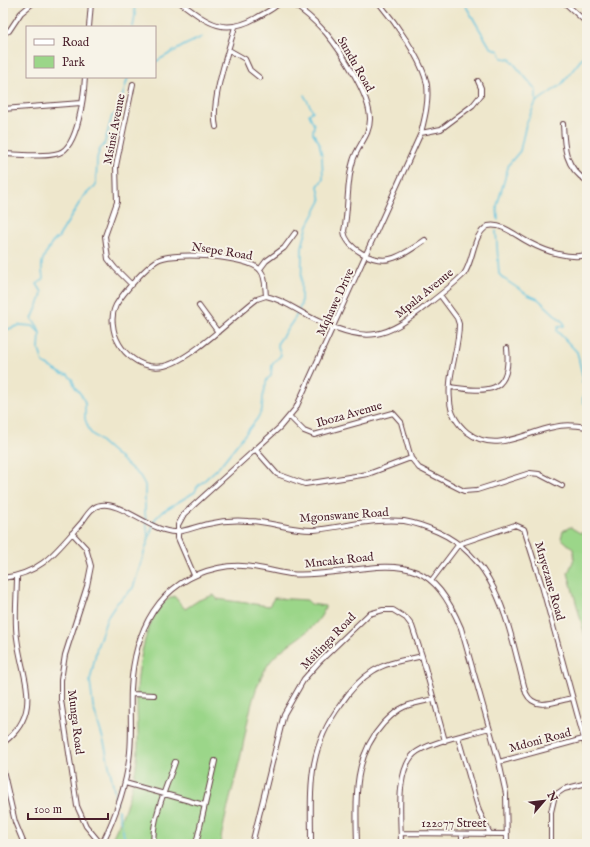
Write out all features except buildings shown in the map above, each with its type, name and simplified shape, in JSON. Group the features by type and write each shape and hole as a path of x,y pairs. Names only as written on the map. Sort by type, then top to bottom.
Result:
{"street":[{"path":"3,33 9,31 21,13 33,3"},
{"path":"88,26 91,3"},
{"path":"181,3 213,24 235,27 251,21 272,9 279,3"},
{"name":"Sundu Road","path":"291,3 311,18 329,37 356,80 368,110 370,119 368,131 352,162 344,231 345,236 350,244 367,255 381,260 390,259 413,248 425,240"},
{"name":"Mqhawe Drive","path":"177,532 179,520 184,514 290,417 296,408 367,255 421,133 427,106 426,82 401,32 379,3"},
{"path":"565,3 587,23"},
{"path":"216,127 215,116 235,27"},
{"path":"229,50 247,61 250,70 260,78"},
{"path":"3,154 46,155 63,152 68,147 74,136 85,78"},
{"path":"421,133 441,129 473,105 481,95 481,88 478,81"},
{"name":"Msinsi Avenue","path":"132,285 115,268 108,258 104,236 116,202 116,166 133,84"},
{"path":"3,109 81,103"},
{"path":"563,124 564,145 568,161 575,173 587,181"},
{"name":"Mpala Avenue","path":"334,327 362,335 389,331 405,323 464,274 469,265 479,234 488,226 501,227 546,250 576,257 587,255"},
{"path":"260,269 266,261 284,248 294,233"},
{"name":"Nsepe Road","path":"182,255 201,255 255,265 260,269 263,275 266,296 257,299 218,332 185,357 173,363 157,367 137,362 121,347 116,337 112,321 115,306 132,285 158,260 182,255"},
{"path":"440,295 457,318 459,324 450,387 451,408 457,422 463,429 480,440 490,442 507,442 555,426 587,427"},
{"path":"266,296 292,306 319,321 334,327"},
{"path":"199,306 218,332"},
{"path":"450,387 486,391 496,386 506,377 508,371 507,348"},
{"name":"Iboza Avenue","path":"290,417 304,431 314,435 394,413 401,422 412,458"},
{"path":"255,449 277,474 305,484 368,474 412,458 419,468 464,491 477,490 530,473 539,474 562,486"},
{"path":"3,578 17,576 37,568 72,533 92,510 103,504 110,505 156,527 177,532 182,550 194,575"},
{"name":"Mgonswane Road","path":"177,532 208,524 230,521 266,522 291,528 313,530 367,522 403,521 428,528 459,544 477,562 495,589 526,693 531,701 542,705 572,698"},
{"name":"Mnyezane Road","path":"459,544 515,525 524,529 542,586 572,698 586,738 587,750"},
{"name":"Munga Road","path":"72,533 86,548 91,566 87,586 65,655 61,680 61,700 77,806 86,826 101,844"},
{"path":"431,581 459,544"},
{"name":"Mncaka Road","path":"101,844 113,821 125,782 130,752 131,694 139,643 149,616 166,594 194,575 231,566 257,567 290,574 305,575 388,565 408,569 431,581 448,600 461,628 490,728 506,794 507,844"},
{"path":"3,743 21,724 28,704 27,682 16,637 17,576"},
{"name":"Msilinga Road","path":"252,844 284,714 304,679 361,620 373,612 383,610 397,612 409,621 414,630 446,741"},
{"path":"311,844 313,765 324,729 346,696 374,671 386,665 422,656"},
{"path":"131,694 154,695"},
{"path":"356,844 358,778 366,748 375,732 397,711 405,706 434,699"},
{"path":"401,844 402,780 405,766 414,754 420,750 446,741 490,728"},
{"path":"458,737 479,811 490,834"},
{"name":"Mdoni Road","path":"499,762 586,738"},
{"path":"196,844 215,761"},
{"path":"154,844 154,830 175,762"},
{"path":"3,770 15,822 24,844"},
{"path":"125,782 204,805"},
{"path":"551,844 551,812 555,795 564,788 587,783"},
{"name":"122077 Street","path":"401,833 507,834"},
{"path":"462,834 462,844"}],"green space":[{"path":"570,527 580,533 587,531 587,643 568,573 574,559 573,549 561,538 563,531"},
{"path":"214,595 217,599 269,606 274,598 307,600 311,604 325,606 325,608 320,617 307,631 284,648 270,662 259,683 251,707 220,844 109,844 127,804 133,782 138,743 137,699 139,666 146,637 151,624 157,611 165,602 174,596 185,609 199,600"}],"waterway":[{"path":"133,26 135,15 134,3"},
{"path":"464,3 490,47 499,51 502,58 510,59 536,90 536,102 526,124 520,151 509,164 497,206 498,220"},
{"path":"156,61 202,37"},
{"path":"536,102 561,85 587,52"},
{"path":"40,333 38,327 32,319 41,298 42,292 37,284 43,280 43,258 54,240 58,238 83,197 96,185 97,158 100,149 104,145 112,116 118,112 128,78"},
{"path":"117,804 105,746 93,706 90,681 97,647 107,618 117,603 133,588 155,519 163,511 195,492 197,487 219,467 257,419 262,410 267,379 271,376 272,365 281,355 277,344 295,318 301,305 302,247 308,225 321,201 318,186 323,179 322,156 319,142 313,133 314,125 309,114 313,111 304,95"},
{"path":"496,231 499,274 528,295 538,299 564,323 564,326 558,327 557,331 577,352 583,378 582,383"},
{"path":"3,331 20,325 33,326 40,333 39,349 43,363 62,374 68,375 72,379 85,403 85,419 90,432 140,476 145,485 145,513 148,536"},
{"path":"586,386 587,390"},
{"path":"118,810 126,844"}]}
